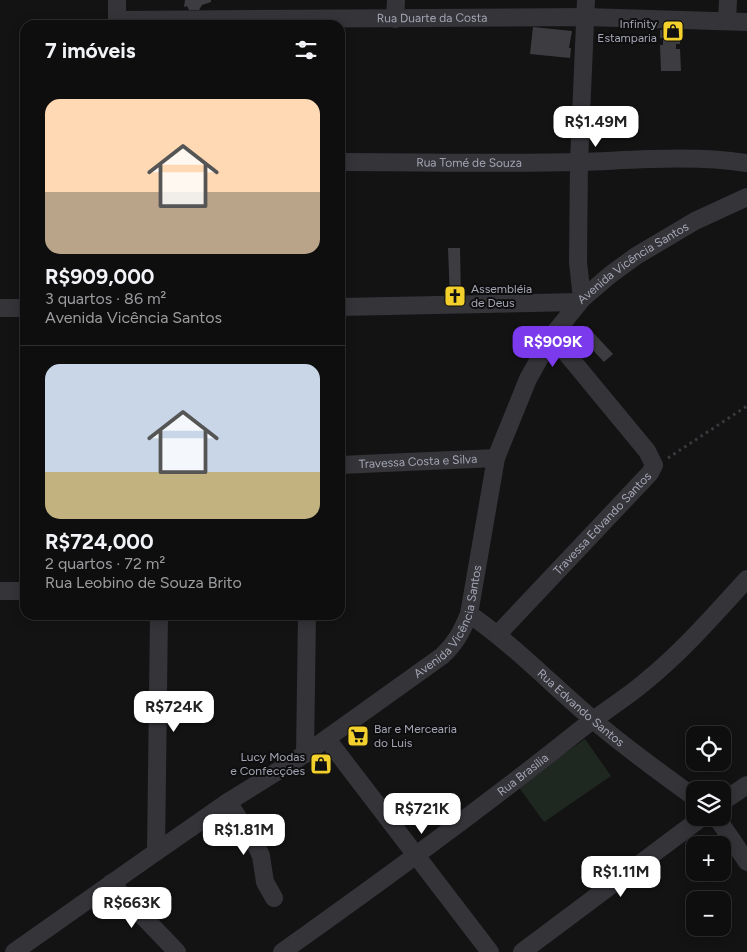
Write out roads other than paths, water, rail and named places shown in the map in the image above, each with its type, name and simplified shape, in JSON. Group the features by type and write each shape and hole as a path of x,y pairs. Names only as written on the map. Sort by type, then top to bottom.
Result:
{"street":[{"path":"117,0 117,20"},
{"path":"395,19 396,0"},
{"path":"727,22 728,0"},
{"path":"345,307 581,301 578,262 586,9"},
{"name":"Rua Duarte da Costa","path":"345,21 586,9 727,22 747,22"},
{"name":"Rua Tomé de Souza","path":"345,162 580,162 701,158 747,163"},
{"name":"Avenida Vicência Santos","path":"14,952 228,802 327,739 442,656 457,640 469,614 496,458 528,380 552,336 581,301 610,275 636,256 695,221 747,197"},
{"path":"0,308 20,308"},
{"name":"Travessa Edvando Santos","path":"498,634 653,468 653,460 648,451 552,336"},
{"name":"Travessa Costa e Silva","path":"345,465 496,458"},
{"name":"Rua Brasília","path":"282,952 417,856 510,786 592,719 646,681 690,640 747,579"},
{"path":"0,591 20,591"},
{"name":"Rua Edvando Santos","path":"469,614 498,634 592,719 686,791"},
{"path":"156,852 159,620"},
{"path":"305,754 306,620"},
{"path":"327,739 490,952"},
{"path":"731,796 747,785"},
{"path":"228,802 258,847 265,882 274,898"},
{"path":"522,952 690,826"},
{"path":"722,826 747,862"},
{"path":"111,883 177,952"}],"place":[{"name":"Infinity Estamparia","path":"673,31"},
{"name":"Assembléia de Deus","path":"455,296"},
{"name":"Bar e Mercearia do Luis","path":"358,736"},
{"name":"Lucy Modas e Confecções","path":"321,764"}]}
